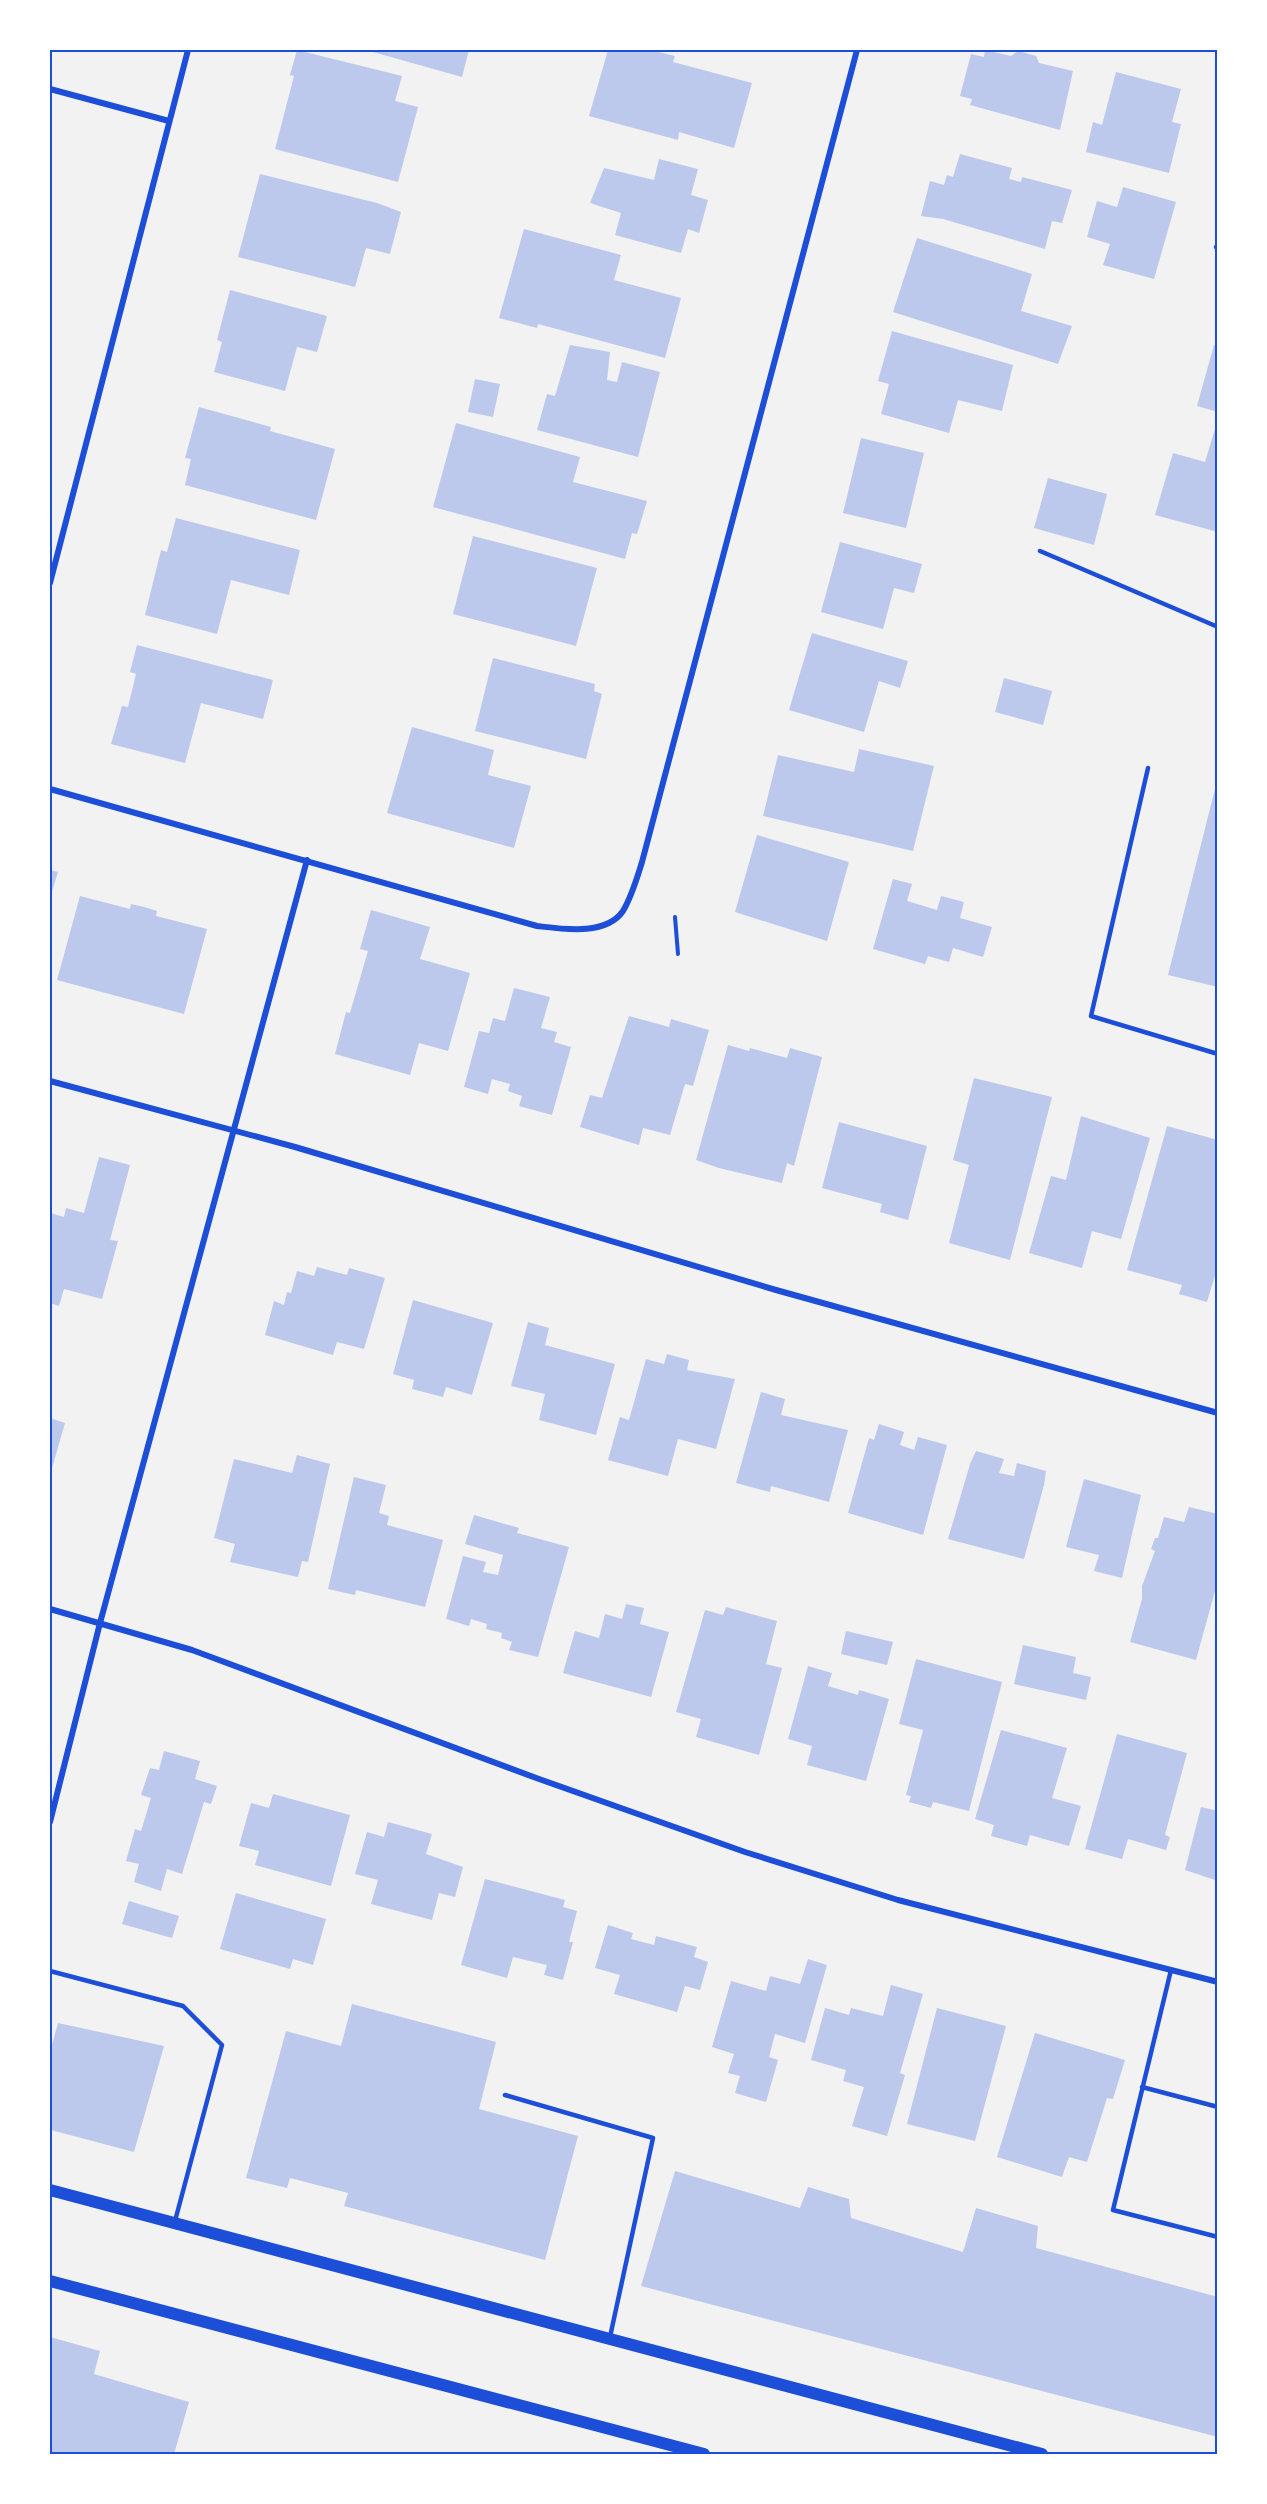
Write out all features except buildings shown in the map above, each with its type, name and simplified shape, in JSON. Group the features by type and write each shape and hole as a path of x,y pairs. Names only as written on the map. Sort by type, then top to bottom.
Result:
{"main road":[{"path":"50,2190 1042,2454"},
{"path":"50,2281 704,2454"}],"street":[{"path":"50,583 188,50"},
{"path":"50,789 537,926 568,930 592,927 612,921 622,912 635,884 645,850 857,50"},
{"path":"50,89 169,121"},
{"path":"50,1822 100,1623 307,860"},
{"path":"50,1081 233,1130 776,1290 1218,1413"},
{"path":"50,1609 192,1650 561,1787 745,1852 898,1900 1218,1982"}],"lane":[{"path":"1040,551 1218,627"},
{"path":"1148,768 1091,1016 1218,1054"},
{"path":"1171,1970 1113,2210 1218,2237"},
{"path":"50,1971 183,2006 222,2045 174,2224"},
{"path":"1142,2087 1218,2107"},
{"path":"505,2095 653,2138 610,2339"}],"path":[{"path":"675,917 678,954"}]}
